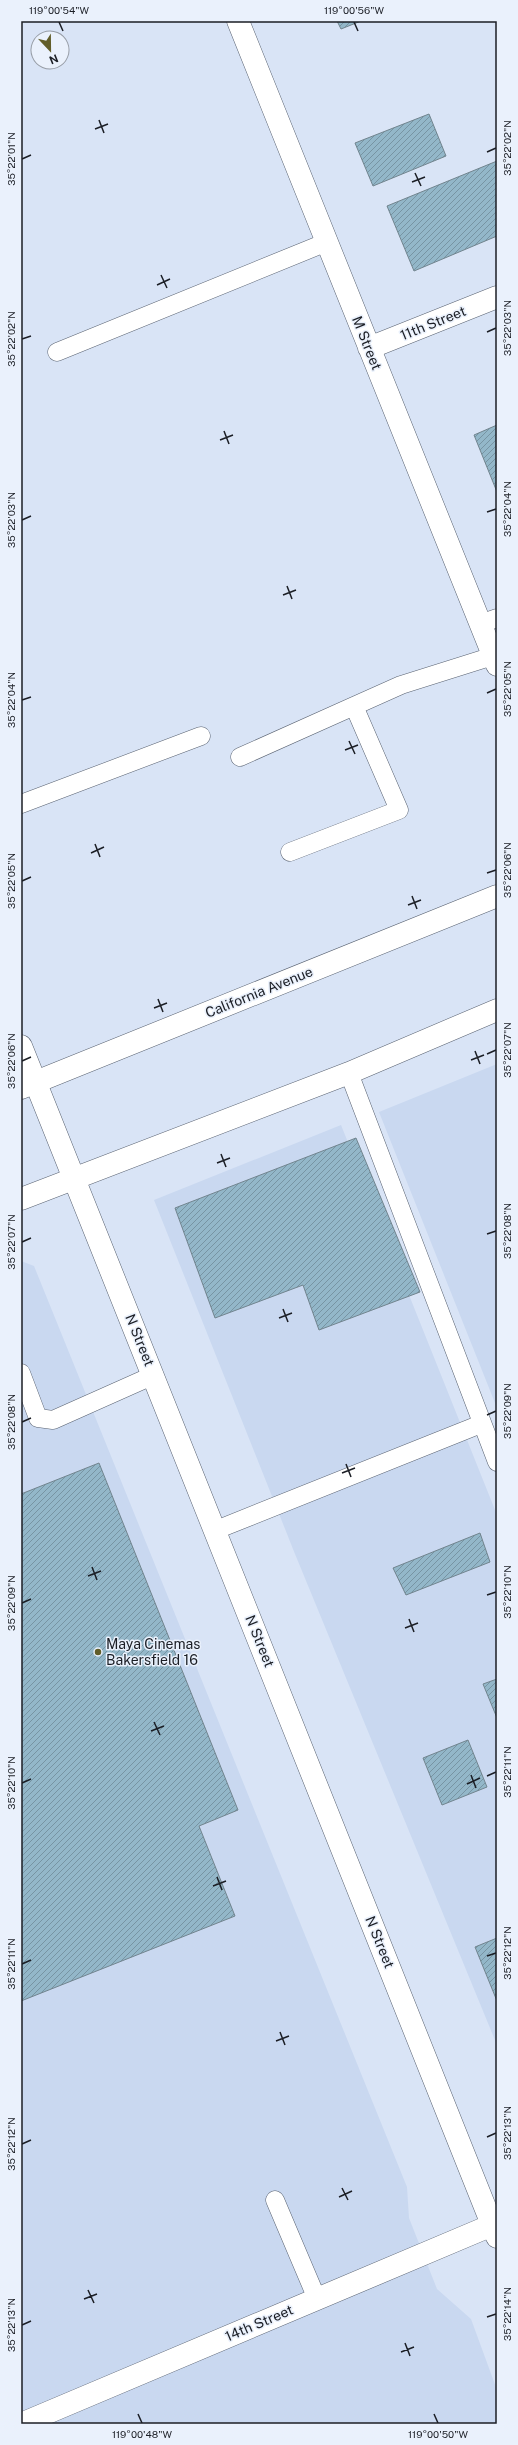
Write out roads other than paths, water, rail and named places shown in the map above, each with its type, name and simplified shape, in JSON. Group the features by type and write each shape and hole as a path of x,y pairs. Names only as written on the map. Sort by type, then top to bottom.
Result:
{"street":[{"name":"M Street","path":"238,21 370,348 489,621 495,660"},
{"name":"11th Street","path":"370,348 497,297"},
{"name":"California Avenue","path":"28,1085 497,896"},
{"path":"21,1199 349,1073 497,1010"},
{"name":"N Street","path":"21,1046 28,1085 74,1178 495,2228"},
{"name":"14th Street","path":"21,2424 317,2299 495,2228"}],"lane":[{"path":"57,352 327,242"},
{"path":"240,757 401,686 495,660"},
{"path":"290,852 400,810 354,706"},
{"path":"21,804 201,736"},
{"path":"349,1073 497,1462"},
{"path":"21,1373 38,1418 52,1420 154,1376"},
{"path":"216,1530 482,1424"},
{"path":"275,2200 317,2299"}],"place":[{"name":"Maya Cinemas Bakersfield 16","path":"98,1652"}]}
